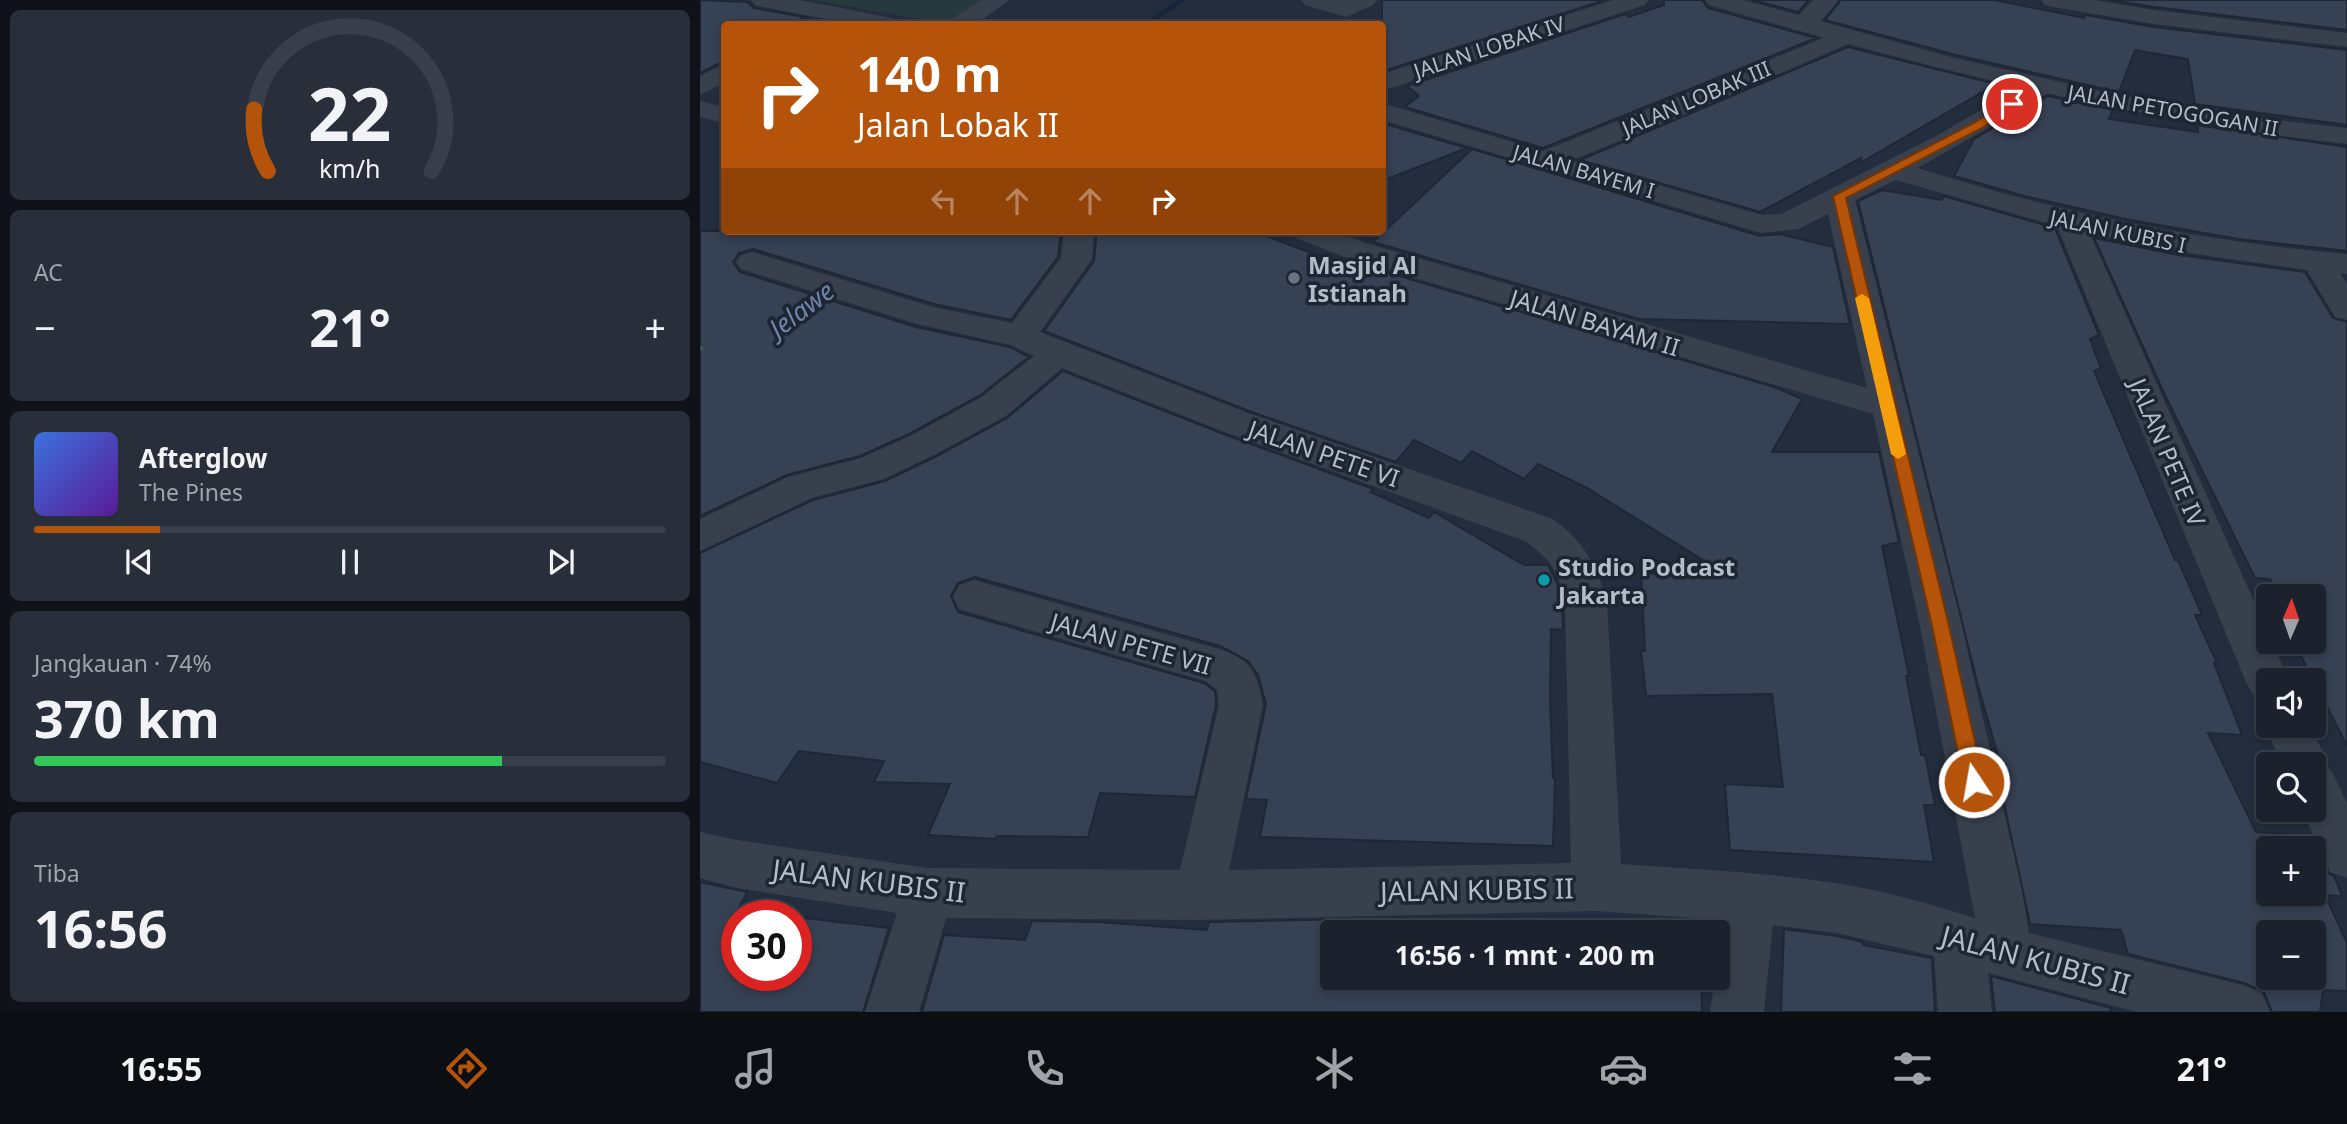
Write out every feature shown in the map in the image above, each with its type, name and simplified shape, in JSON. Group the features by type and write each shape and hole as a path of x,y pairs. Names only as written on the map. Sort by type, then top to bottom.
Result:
{"street":[{"path":"763,0 871,21"},
{"path":"966,21 997,0"},
{"path":"1313,0 1346,10 1365,0"},
{"name":"JALAN LOBAK IV","path":"1386,82 1637,0"},
{"name":"JALAN PETOGOGAN II","path":"1717,0 1802,25 2040,86 2172,114 2280,130 2347,136"},
{"path":"1802,25 1826,0"},
{"path":"2053,0 2154,17 2347,40"},
{"path":"808,21 824,12"},
{"name":"JALAN LOBAK III","path":"1546,160 1673,110 1846,36"},
{"path":"700,87 721,74"},
{"path":"2006,953 1997,891 1946,652 1839,196 1978,126 2040,86"},
{"path":"700,109 721,114"},
{"name":"JALAN BAYEM I","path":"1386,112 1761,224 1787,223 1839,196"},
{"name":"JALAN KUBIS I","path":"1895,170 1961,192 2070,222 2208,249 2332,263"},
{"name":"JALAN PETE IV","path":"2070,222 2262,668"},
{"path":"700,536 801,487 871,469 923,445 993,407 1039,345 1076,259 1079,235"},
{"name":"JALAN BAYAM II","path":"1316,235 1355,250 1887,406"},
{"name":"JALAN PETE VI","path":"752,262 929,317 1039,345 1235,422 1539,530 1561,545 1578,568 1586,602 1597,887"},
{"path":"2332,263 2347,310"},
{"name":"JALAN PETE VII","path":"974,597 1219,667 1237,681 1241,705 1199,895"},
{"path":"2326,810 2347,855"},
{"name":"JALAN KUBIS II","path":"700,855 737,864 928,893 1199,895 1597,887 1751,897 1837,908 1916,925 2006,953 2243,1012"},
{"path":"892,1012 928,893"},
{"path":"1737,1012 1751,897"},
{"path":"1958,939 1965,1012"}],"path":[{"path":"700,347 708,353"}],"green space":[{"path":"811,0 986,0 954,21 933,21"}],"building":[{"path":"700,0 747,2 754,8 804,17 797,21 721,21 721,62 700,73"},
{"path":"1382,0 1602,1 1387,70 1386,21 1382,21"},
{"path":"1664,0 1702,0 1708,8 1816,38 1543,148 1405,107 1419,96 1407,86 1625,14 1629,17 1664,5"},
{"path":"1753,0 1809,0 1798,12"},
{"path":"1841,0 1994,0 2084,18 2086,15 2154,27 2347,50 2347,125 2195,104 2188,59 2135,50 2119,92 1956,55 1825,20"},
{"path":"2111,0 2347,0 2347,30 2154,7"},
{"path":"1848,47 1996,84 1860,163 1861,158 1760,212 1580,160"},
{"path":"2048,96 2113,110 2109,119 2198,132 2197,125 2347,147 2347,251 2238,239 2130,220 2024,196 1954,176 1974,139"},
{"path":"1386,124 1467,148 1386,179"},
{"path":"1472,149 1760,236 1780,234 1833,247 1850,324 1639,319 1373,242 1380,235 1386,235 1386,230"},
{"path":"1882,190 1942,200 1944,196 2055,228 2099,335 2090,339 2101,368 2094,371 2175,560 2178,560 2202,615 2195,615 2217,663 2214,663 2242,735 2208,733 2256,832 2310,836 2256,836 2256,906 2326,906 2326,897 2347,943 2347,991 2323,990 2326,990 2326,920 2256,920 2256,988 2244,983 2128,954 2121,930 2030,924 1996,766 2001,766 1977,682 1858,201"},
{"path":"700,231 721,231 721,235 1061,235 1058,257 1011,320 934,304 753,249 739,253 733,262 740,272 916,327 1010,347 1029,357 979,396 909,434 860,456 787,475 700,516"},
{"path":"1097,235 1263,235 1347,267 1352,262 1774,387 1802,399 1772,452 1879,452 1899,542 1882,546 1909,676 1906,676 1921,755 1925,755 1935,805 1924,805 1934,862 1730,850 1725,784 1783,787 1772,694 1646,696 1641,651 1645,651 1641,573 1727,575 1587,488 1538,464 1524,479 1472,451 1461,463 1414,440 1396,462 1249,411 1044,331 1094,261"},
{"path":"2094,238 2173,254 2305,272 2333,318 2347,322 2347,746 2326,705 2326,668 2307,668 2300,654 2326,654 2326,584 2272,584 2270,579 2255,578 2164,393"},
{"path":"1063,371 1373,489 1370,492 1429,518 1434,512 1524,565 1548,565 1562,602 1563,630 1551,629 1550,700 1555,778 1553,846 1260,837 1267,800 1246,799 1266,704 1258,675 1248,661 1220,646 975,577 958,583 951,596 958,612 1204,683 1215,691 1216,705 1195,797 1100,793 1088,837 997,836 995,839 928,835 950,784 874,782 884,761 799,751 777,783 700,762 700,553 813,500 885,481 937,456 1007,418"},
{"path":"2326,869 2334,876 2342,896 2326,895"},
{"path":"700,882 747,892 743,900 721,900 721,991 812,991 812,919 889,928 863,1012 700,1012"},
{"path":"1405,918 1320,920 1320,990 1701,990 1702,1012 922,1012 944,935 1025,940 1032,921 1098,922 1207,930 1209,922"},
{"path":"1784,929 1837,936 1863,942 1863,945 1932,958 1935,1012 1781,1012"},
{"path":"1991,976 2111,1008 2110,1012 1995,1012"},
{"path":"2260,990 2323,990 2320,1012 2272,1012 2264,992"}],"waterway":[{"name":"Jelawe","path":"1151,21 1182,0"}],"slow traffic":[{"path":"1862,298 1898,454"}],"place":[{"name":"Masjid Al Istianah","path":"1294,278"},
{"name":"Studio Podcast Jakarta","path":"1544,580"}],"route":[{"path":"1974,782 1941,626 1839,196 1978,126 2012,104"}]}
